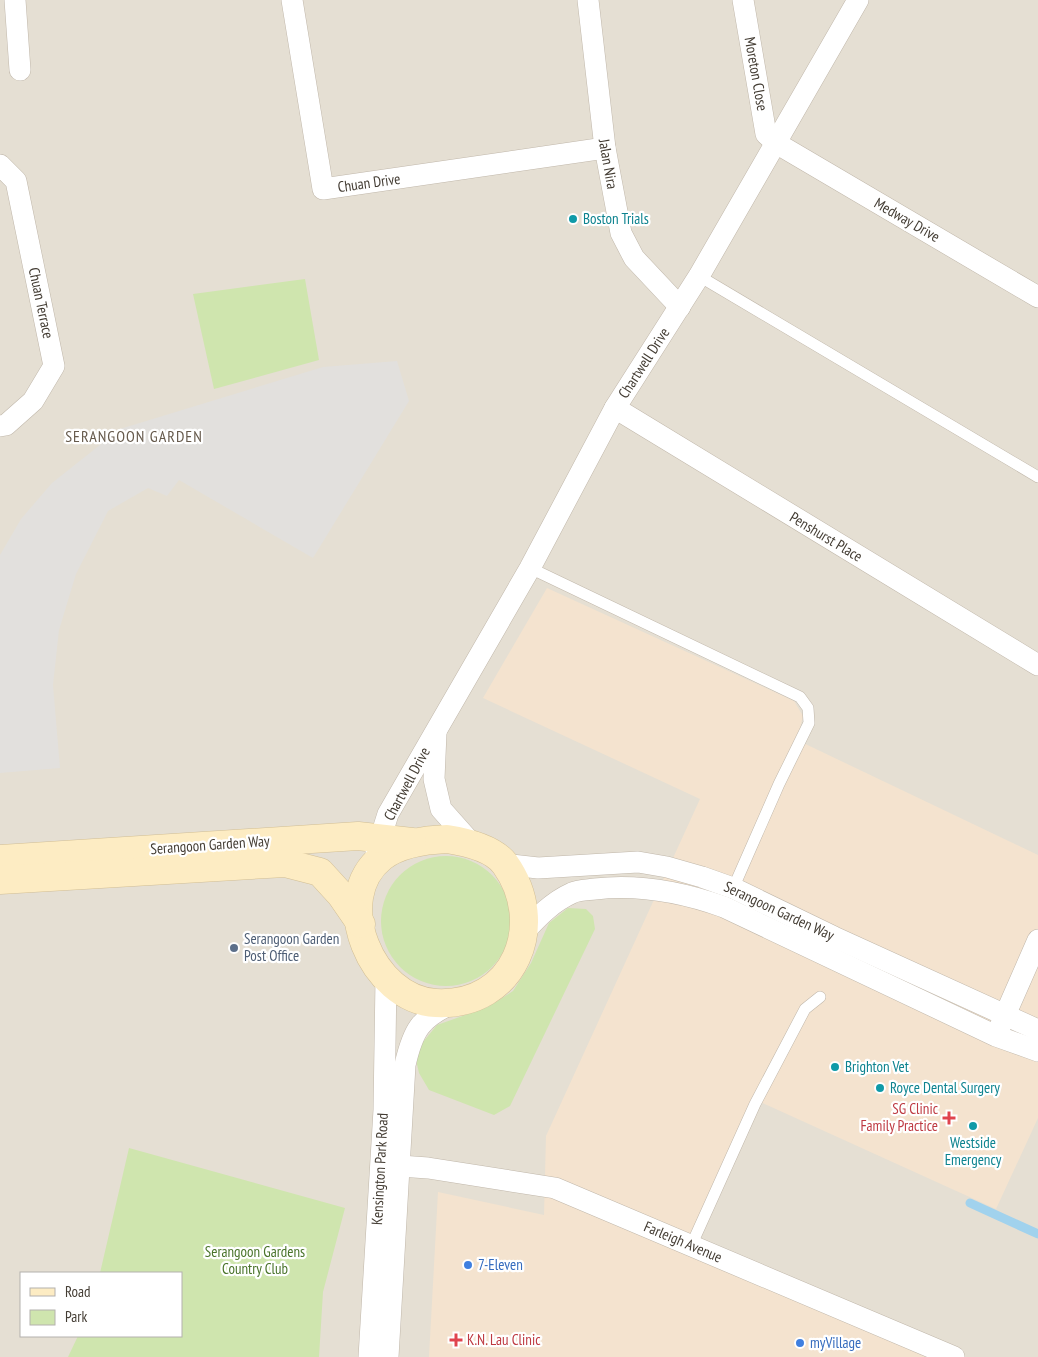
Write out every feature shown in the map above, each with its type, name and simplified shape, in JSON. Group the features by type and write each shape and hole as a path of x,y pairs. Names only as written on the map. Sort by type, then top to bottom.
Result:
{"street":[{"path":"15,0 20,70"},
{"name":"Chuan Drive","path":"292,0 323,190 605,148"},
{"name":"Jalan Nira","path":"588,0 605,148 621,233 634,258 680,307"},
{"name":"Moreton Close","path":"743,0 766,134 776,143"},
{"name":"Chartwell Drive","path":"372,868 388,814 530,568 615,408 699,276 858,0"},
{"name":"Medway Drive","path":"776,143 1038,297"},
{"name":"Chuan Terrace","path":"0,165 16,181 54,366 34,401 6,425 0,426"},
{"name":"Penshurst Place","path":"615,408 1038,665"},
{"name":"Chartwell Drive","path":"436,730 434,779 441,809 474,845"},
{"name":"Serangoon Garden Way","path":"0,859 358,836 420,842"},
{"path":"447,839 474,845 495,856 504,864 520,897 524,914 524,932 515,961 496,984 476,997 452,1003 435,1003 417,999 400,991 386,980 369,954 358,904 362,885 372,868 393,850 420,842 447,839"},
{"name":"Serangoon Garden Way","path":"504,864 538,868 638,862 667,867 698,886 724,907 1038,1030"},
{"name":"Serangoon Garden Way","path":"0,880 285,863 320,872 341,895 361,924"},
{"name":"Serangoon Garden Way","path":"524,932 544,910 573,892 608,888 651,889 698,886 733,888 830,947 996,1036 1038,1051"},
{"path":"996,1036 1038,940"},
{"name":"Kensington Park Road","path":"369,1357 384,1110 386,980"},
{"name":"Kensington Park Road","path":"388,1357 405,1065 411,1040 418,1026 435,1011 452,1003"},
{"name":"Farleigh Avenue","path":"400,1166 428,1168 555,1188 954,1357"}],"lane":[{"path":"699,276 1038,477"},
{"path":"530,568 800,697 808,708 810,723 779,784 754,846 724,907"},
{"path":"691,1246 755,1104 805,1009 820,997"}],"shaded area":[{"path":"0,0 1038,0 1038,1357 0,1357"},
{"path":"397,361 409,401 313,558 179,480 167,496 148,488 108,511 76,574 59,630 53,685 60,768 0,773 0,555 21,519 52,483 120,429 323,367"},
{"path":"547,588 794,701 803,716 797,740 1038,855 1038,1118 996,1209 754,1099 687,1247 932,1357 429,1357 438,1192 544,1215 546,1136 700,799 483,698"}],"green space":[{"path":"305,279 319,360 214,389 193,294"},
{"path":"446,856 471,861 492,875 506,896 511,921 506,946 492,967 471,981 446,986 421,981 400,967 386,946 381,921 386,896 400,875 421,861"},
{"path":"568,908 586,909 593,916 595,929 510,1106 494,1115 429,1090 419,1073 416,1060 418,1048 437,1025 488,1007 513,991 531,963 549,923"},
{"name":"Serangoon Gardens Country Club","path":"129,1148 345,1208 323,1292 319,1357 68,1357 78,1337 182,1337 182,1272 100,1272"}],"waterway":[{"path":"970,1203 1038,1234"}],"place":[{"name":"Boston Trials","path":"573,219"},
{"name":"Serangoon Garden Post Office","path":"234,948"},
{"name":"Brighton Vet","path":"835,1067"},
{"name":"Royce Dental Surgery","path":"880,1088"},
{"name":"SG Clinic Family Practice","path":"949,1118"},
{"name":"Westside Emergency","path":"973,1126"},
{"name":"7-Eleven","path":"468,1265"},
{"name":"K.N. Lau Clinic","path":"456,1340"},
{"name":"myVillage","path":"800,1343"}],"district":[{"name":"SERANGOON GARDEN","path":"134,436"}]}
